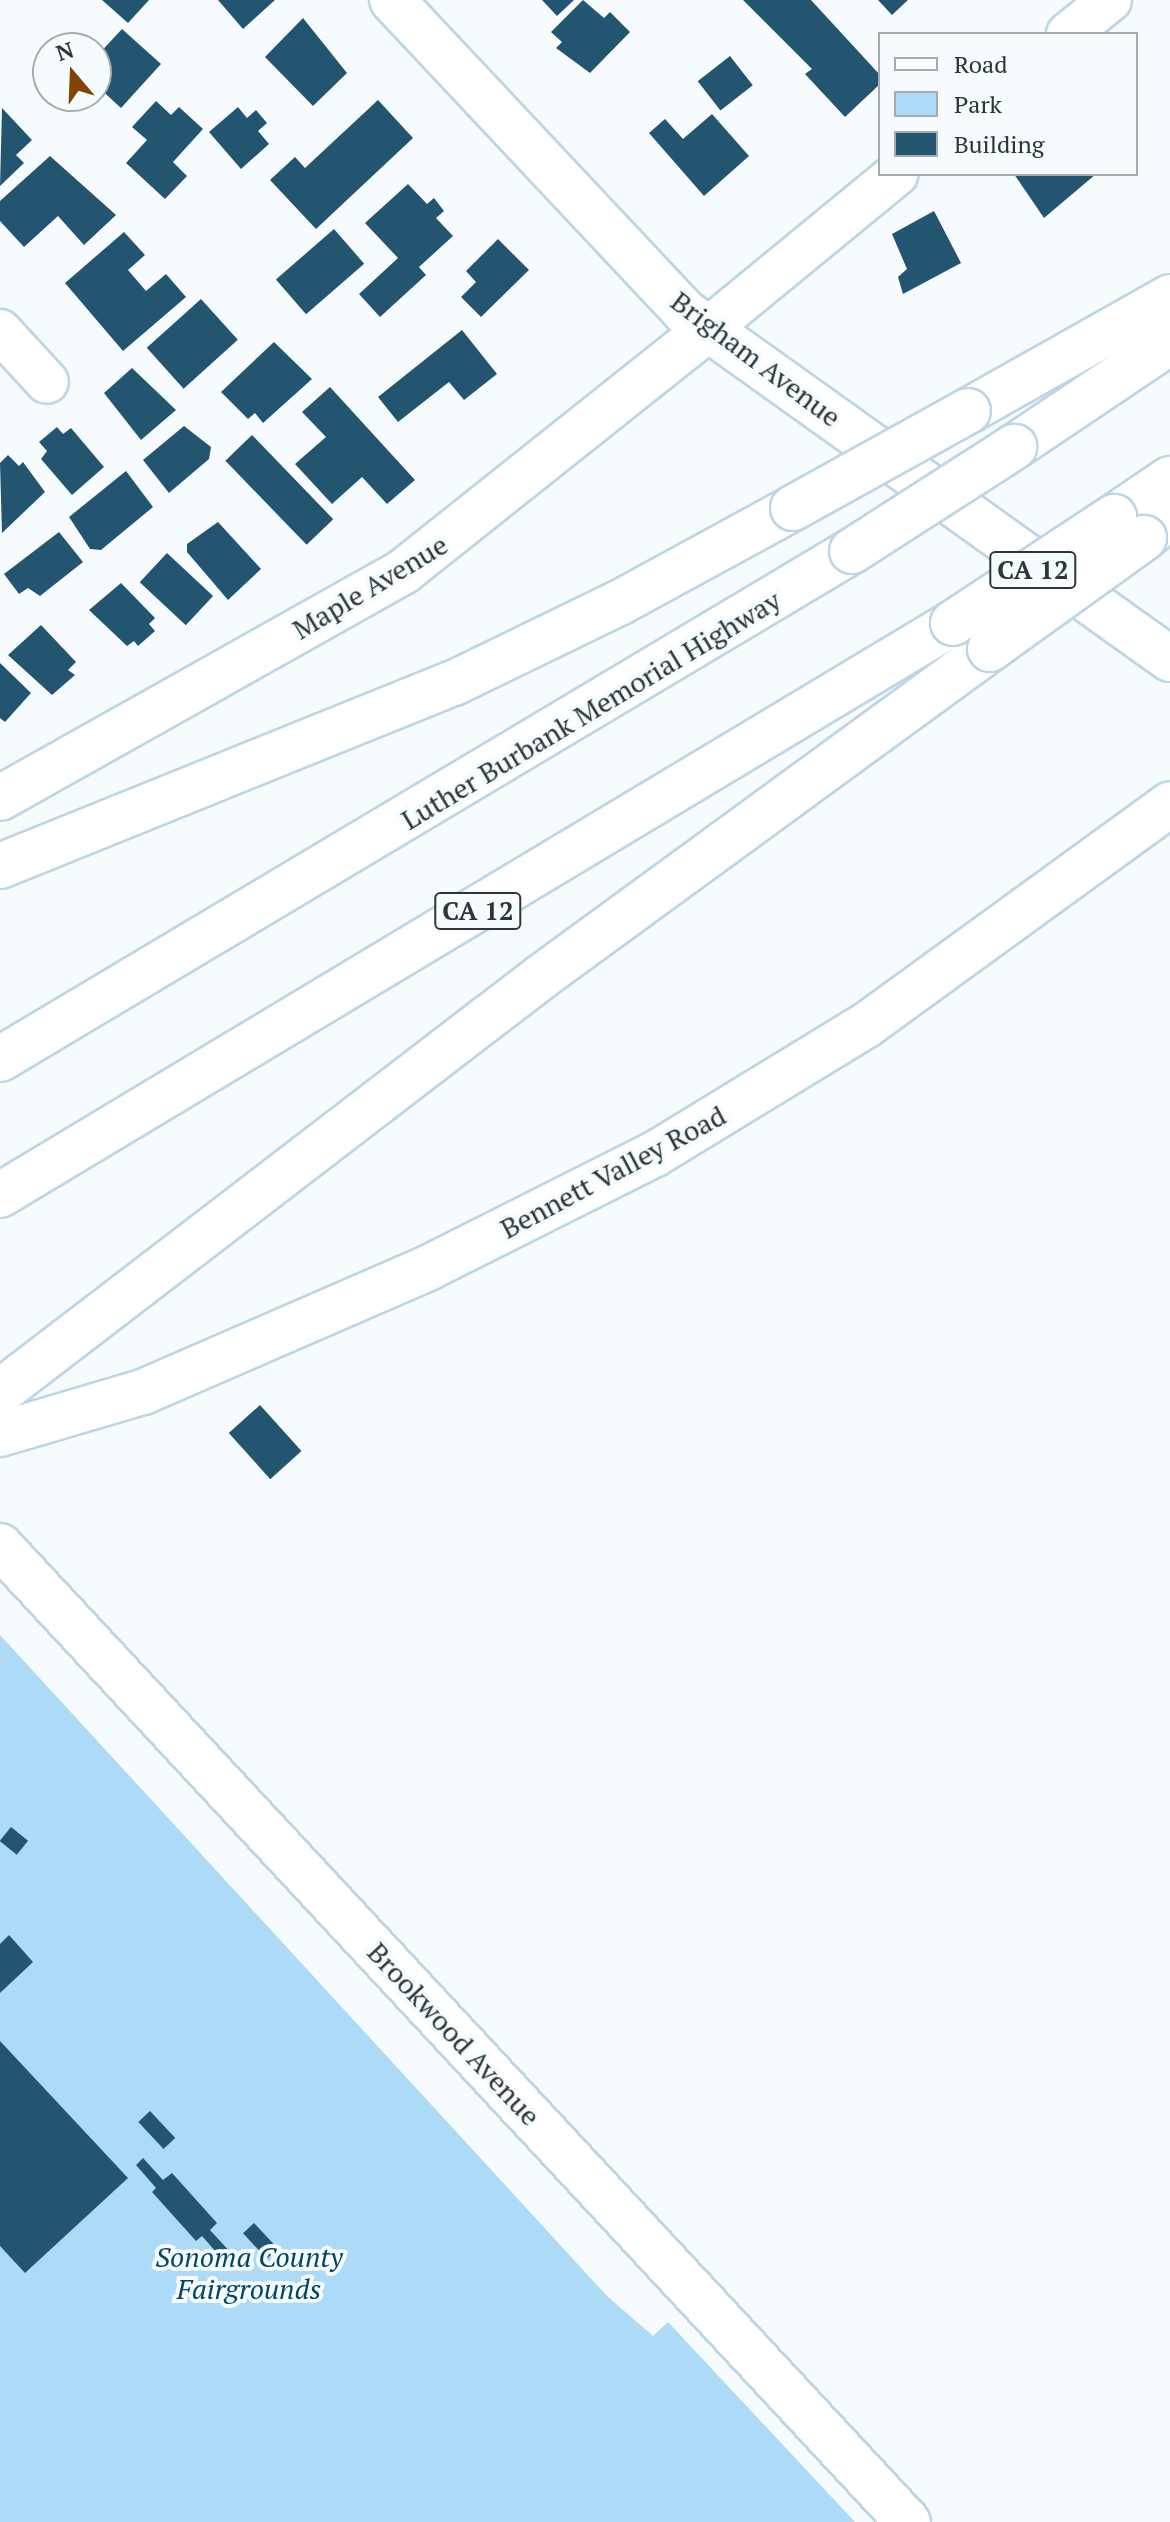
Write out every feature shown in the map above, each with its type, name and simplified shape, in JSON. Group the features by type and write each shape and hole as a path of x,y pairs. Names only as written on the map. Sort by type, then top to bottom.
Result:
{"main road":[{"name":"Brigham Avenue","path":"392,0 668,295 708,329 1170,659"},
{"path":"0,866 454,683 619,603 1170,297"},
{"name":"Maple Avenue","path":"0,798 404,571 708,329"},
{"name":"Luther Burbank Memorial Highway","path":"0,1059 852,551 1170,342"},
{"name":"CA 12","path":"0,1195 953,623 1143,524 1170,479"},
{"path":"0,1392 529,986 990,649 1143,524"},
{"name":"Bennett Valley Road","path":"0,1434 143,1392 428,1268 619,1174 865,1026 1170,804"},
{"name":"Brookwood Avenue","path":"0,1546 908,2522"}],"street":[{"path":"1070,32 1110,0"},
{"path":"708,329 895,176"},
{"path":"0,331 47,382"}],"green space":[{"name":"Sonoma County Fairgrounds","path":"0,1635 607,2296 653,2336 668,2322 855,2522 0,2522"}],"building":[{"path":"102,0 149,0 128,23"},
{"path":"218,0 275,0 243,29"},
{"path":"542,0 574,0 557,16"},
{"path":"583,0 604,18 610,12 630,32 590,73 556,48 562,42 551,32"},
{"path":"743,0 811,0 878,73 878,86 845,117 805,74 812,69"},
{"path":"878,0 908,0 892,15"},
{"path":"303,18 347,73 313,106 265,57"},
{"path":"122,29 161,64 121,108 112,100 112,40"},
{"path":"730,56 753,85 720,110 698,81"},
{"path":"378,100 413,138 316,229 270,180 295,157 305,168"},
{"path":"156,101 171,115 179,107 203,129 173,162 187,176 165,199 126,163 147,140 132,127"},
{"path":"238,107 247,118 256,110 267,123 258,131 269,144 241,169 209,132"},
{"path":"2,108 32,140 16,155 24,163 0,186"},
{"path":"712,114 749,156 704,196 649,133 665,119 683,139"},
{"path":"50,156 116,215 84,245 58,216 24,247 0,221 0,201"},
{"path":"1015,176 1094,176 1044,218"},
{"path":"408,184 427,204 434,198 444,211 436,218 453,236 419,267 426,275 380,317 359,294 398,258 365,223"},
{"path":"934,211 961,263 903,294 898,277 907,269 892,234"},
{"path":"334,229 364,264 306,314 276,280"},
{"path":"124,232 145,255 128,270 146,291 166,274 186,297 123,351 65,283"},
{"path":"498,239 529,270 481,317 461,297 476,282 466,271"},
{"path":"201,299 238,340 184,389 147,348"},
{"path":"462,330 497,374 464,400 449,382 398,422 378,397"},
{"path":"274,342 312,379 263,423 255,413 248,419 221,392"},
{"path":"132,368 176,410 141,440 104,393"},
{"path":"330,387 415,480 387,504 362,477 332,504 295,464 326,437 302,412"},
{"path":"184,426 211,447 209,459 169,493 143,460"},
{"path":"57,427 63,434 71,428 104,467 72,495 41,459 47,451 39,442"},
{"path":"252,435 333,519 307,545 225,461"},
{"path":"8,455 19,466 23,462 45,492 2,533 0,463"},
{"path":"126,471 153,507 101,550 90,549 69,517"},
{"path":"218,522 261,569 228,600 187,552 187,544"},
{"path":"59,532 83,562 40,596 28,588 19,594 4,574"},
{"path":"167,553 213,596 186,625 140,582"},
{"path":"121,583 155,618 149,624 155,631 138,646 134,641 127,646 89,610"},
{"path":"41,625 76,662 68,670 75,675 52,695 8,655"},
{"path":"0,663 31,693 5,722 0,718"},
{"path":"260,1405 301,1451 270,1479 229,1433"},
{"path":"11,1827 28,1841 17,1855 0,1841"},
{"path":"9,1935 33,1962 0,1993 0,1944"},
{"path":"0,2041 128,2178 25,2273 0,2246"},
{"path":"150,2111 175,2138 164,2149 138,2122"},
{"path":"143,2158 163,2180 172,2173 217,2223 210,2230 232,2254 224,2261 202,2236 196,2241 152,2192 156,2188 136,2165"},
{"path":"254,2223 278,2249 267,2259 243,2233"}]}
